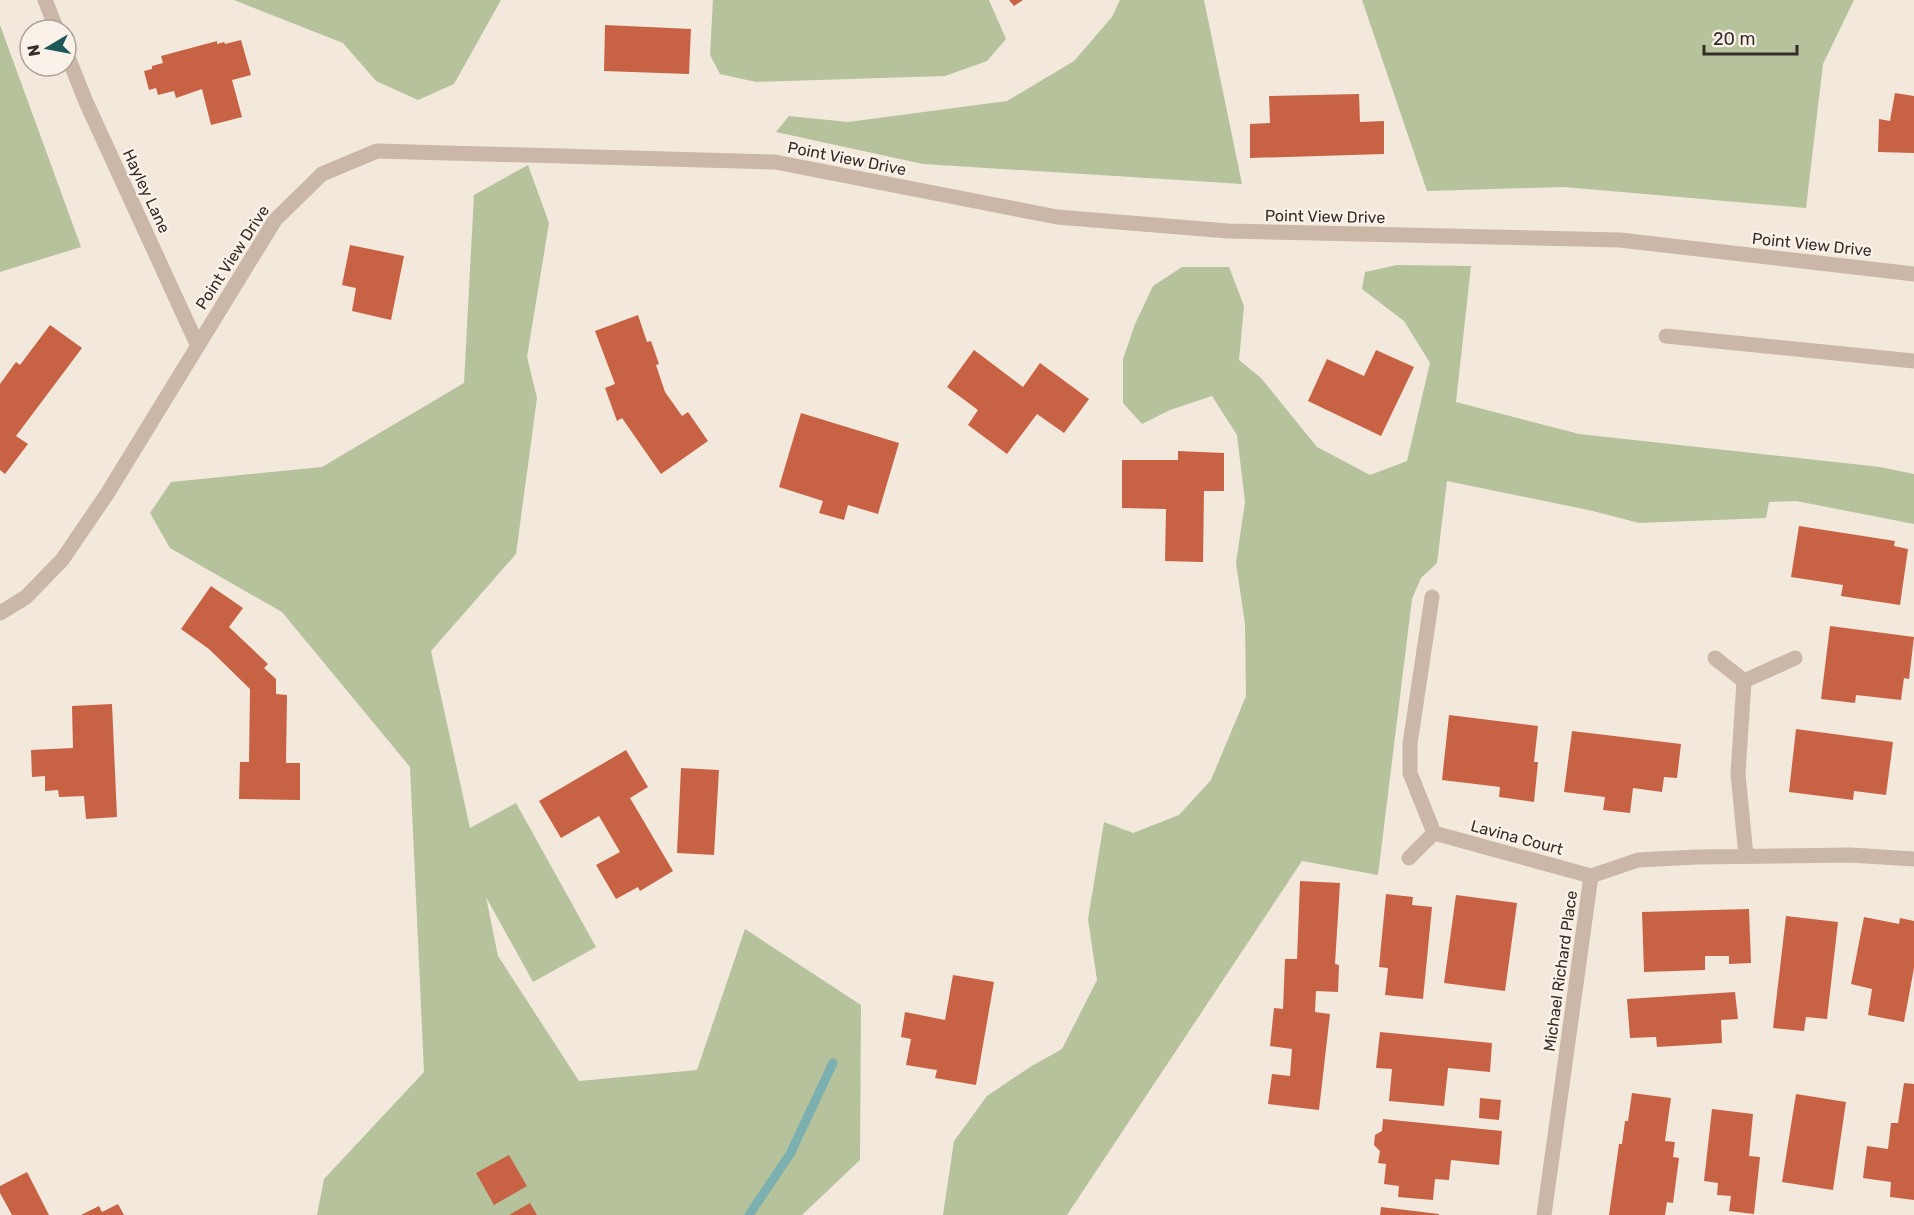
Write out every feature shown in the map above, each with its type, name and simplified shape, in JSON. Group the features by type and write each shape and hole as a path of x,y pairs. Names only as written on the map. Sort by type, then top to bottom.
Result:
{"street":[{"path":"45,0 52,18"},
{"name":"Hayley Lane","path":"76,78 197,344"},
{"name":"Point View Drive","path":"0,613 26,597 62,560 107,494 275,220 322,174 377,151 775,162 1057,217 1228,231 1620,240 1914,274"},
{"path":"1666,336 1914,361"},
{"path":"1409,858 1434,833 1410,773 1410,744 1432,597"},
{"path":"1715,658 1744,681"},
{"path":"1744,681 1795,658"},
{"path":"1744,681 1738,774 1746,856"},
{"name":"Lavina Court","path":"1434,833 1591,876"},
{"name":"Michael Richard Place","path":"1544,1215 1591,876 1638,860 1850,855 1914,859"}],"green space":[{"path":"234,0 501,0 454,84 418,100 376,81 343,43"},
{"path":"713,0 989,0 1006,39 987,61 945,76 756,82 720,74 710,55"},
{"path":"1120,0 1204,0 1242,184 923,164 776,132 789,116 848,122 1007,101 1074,61 1112,17"},
{"path":"1362,0 1854,0 1823,64 1806,208 1564,187 1427,191"},
{"path":"0,25 81,247 0,272"},
{"path":"528,165 549,223 527,357 537,398 516,554 431,651 470,828 516,803 596,947 533,982 486,897 498,956 579,1081 697,1070 745,929 861,1005 860,1160 802,1215 317,1215 324,1179 424,1072 410,767 282,612 170,548 150,513 171,482 322,467 464,383 474,195"},
{"path":"1397,265 1471,266 1456,402 1579,434 1880,467 1914,474 1914,524 1796,501 1769,502 1766,518 1639,523 1593,511 1447,481 1437,563 1421,578 1412,599 1378,875 1302,861 1067,1215 943,1215 954,1141 987,1096 1062,1049 1097,980 1088,919 1104,822 1133,833 1179,815 1211,780 1246,696 1245,624 1236,563 1245,502 1237,435 1212,396 1170,410 1142,424 1123,403 1123,359 1135,324 1153,286 1182,267 1229,267 1244,306 1239,360 1261,378 1317,447 1370,475 1407,461 1430,363 1404,321 1362,289 1365,272"}],"building":[{"path":"1009,0 1023,0 1014,6"},
{"path":"605,25 691,29 689,74 604,71"},
{"path":"241,40 251,75 232,80 242,117 211,125 202,89 176,98 174,91 158,95 156,88 149,90 144,71 163,63 161,56 217,41 217,44 224,42 225,44"},
{"path":"1895,93 1914,96 1914,153 1878,152 1879,119 1890,121"},
{"path":"1359,94 1360,122 1384,121 1384,154 1250,158 1250,124 1270,123 1269,96"},
{"path":"350,245 404,256 391,320 352,311 356,288 342,285"},
{"path":"638,315 647,342 651,341 665,392 682,416 688,412 708,441 661,474 622,418 617,421 605,388 615,384 595,331"},
{"path":"50,325 82,348 16,436 28,444 5,474 0,470 0,384 16,362 20,365"},
{"path":"974,350 1023,387 1040,363 1089,399 1064,433 1037,414 1007,454 968,425 978,410 947,387"},
{"path":"1376,350 1414,367 1381,436 1308,401 1327,359 1364,376"},
{"path":"801,413 899,443 878,514 848,505 844,520 819,513 823,501 779,487"},
{"path":"1178,451 1224,453 1224,491 1204,491 1203,562 1165,561 1166,509 1122,508 1122,460 1178,460"},
{"path":"1799,526 1895,541 1894,546 1908,549 1900,605 1841,596 1843,585 1791,577"},
{"path":"211,586 243,608 229,627 268,664 264,668 276,679 276,694 287,695 286,763 300,763 300,800 239,799 240,762 249,762 250,689 209,649 181,629"},
{"path":"1830,626 1914,637 1909,679 1904,678 1901,700 1856,695 1855,703 1821,699"},
{"path":"112,704 117,817 86,819 84,796 59,797 58,790 45,791 45,776 32,777 31,750 73,748 72,706"},
{"path":"1449,715 1538,726 1534,762 1538,762 1534,802 1499,797 1500,787 1442,780"},
{"path":"1796,729 1893,742 1886,795 1854,791 1853,800 1789,792"},
{"path":"1572,731 1681,744 1677,778 1664,777 1662,792 1633,788 1630,813 1603,810 1605,797 1564,792"},
{"path":"626,750 648,787 630,798 673,871 640,891 638,887 616,899 596,865 620,852 599,816 561,838 539,801"},
{"path":"681,768 719,770 714,855 677,853"},
{"path":"1300,881 1340,883 1335,964 1339,965 1338,992 1316,991 1315,1012 1330,1014 1319,1110 1268,1104 1272,1074 1290,1076 1292,1049 1270,1046 1274,1008 1283,1009 1285,959 1297,959"},
{"path":"1386,894 1413,897 1412,905 1432,907 1423,999 1385,995 1388,968 1379,967"},
{"path":"1456,895 1517,903 1505,991 1444,983"},
{"path":"1749,909 1751,963 1729,964 1729,956 1705,956 1705,970 1644,972 1642,912"},
{"path":"1786,916 1838,922 1827,1019 1806,1017 1804,1031 1773,1028"},
{"path":"1864,917 1899,924 1900,918 1914,921 1914,968 1904,1022 1868,1015 1872,989 1851,984"},
{"path":"953,975 994,982 976,1085 935,1078 937,1070 906,1065 911,1039 901,1037 905,1012 945,1020"},
{"path":"1735,992 1738,1019 1721,1020 1722,1043 1657,1047 1656,1037 1630,1038 1627,999"},
{"path":"1380,1032 1492,1043 1490,1072 1448,1068 1444,1106 1389,1101 1392,1069 1376,1068"},
{"path":"1904,1083 1914,1084 1914,1200 1890,1197 1891,1182 1863,1178 1867,1146 1888,1149 1891,1123 1898,1123"},
{"path":"1632,1093 1671,1098 1665,1141 1675,1142 1673,1157 1679,1158 1673,1203 1667,1202 1665,1215 1609,1215 1619,1144 1622,1144 1625,1121 1628,1121"},
{"path":"1796,1094 1846,1102 1833,1190 1782,1182"},
{"path":"1480,1098 1501,1100 1499,1120 1479,1118"},
{"path":"1712,1109 1753,1114 1749,1156 1760,1157 1754,1214 1729,1211 1731,1196 1717,1195 1718,1183 1704,1181"},
{"path":"1383,1119 1502,1131 1499,1165 1451,1160 1449,1180 1435,1179 1433,1200 1398,1197 1399,1186 1384,1184 1386,1164 1378,1163 1380,1151 1374,1145 1375,1135 1382,1131"},
{"path":"509,1155 527,1186 494,1205 476,1173"},
{"path":"27,1172 49,1215 12,1215 0,1193 0,1186"},
{"path":"530,1203 537,1215 509,1215"},
{"path":"118,1204 124,1215 81,1215 99,1206 102,1212"},
{"path":"1381,1207 1439,1214 1439,1215 1380,1215"}],"waterway":[{"path":"749,1215 790,1154 833,1063"}]}
